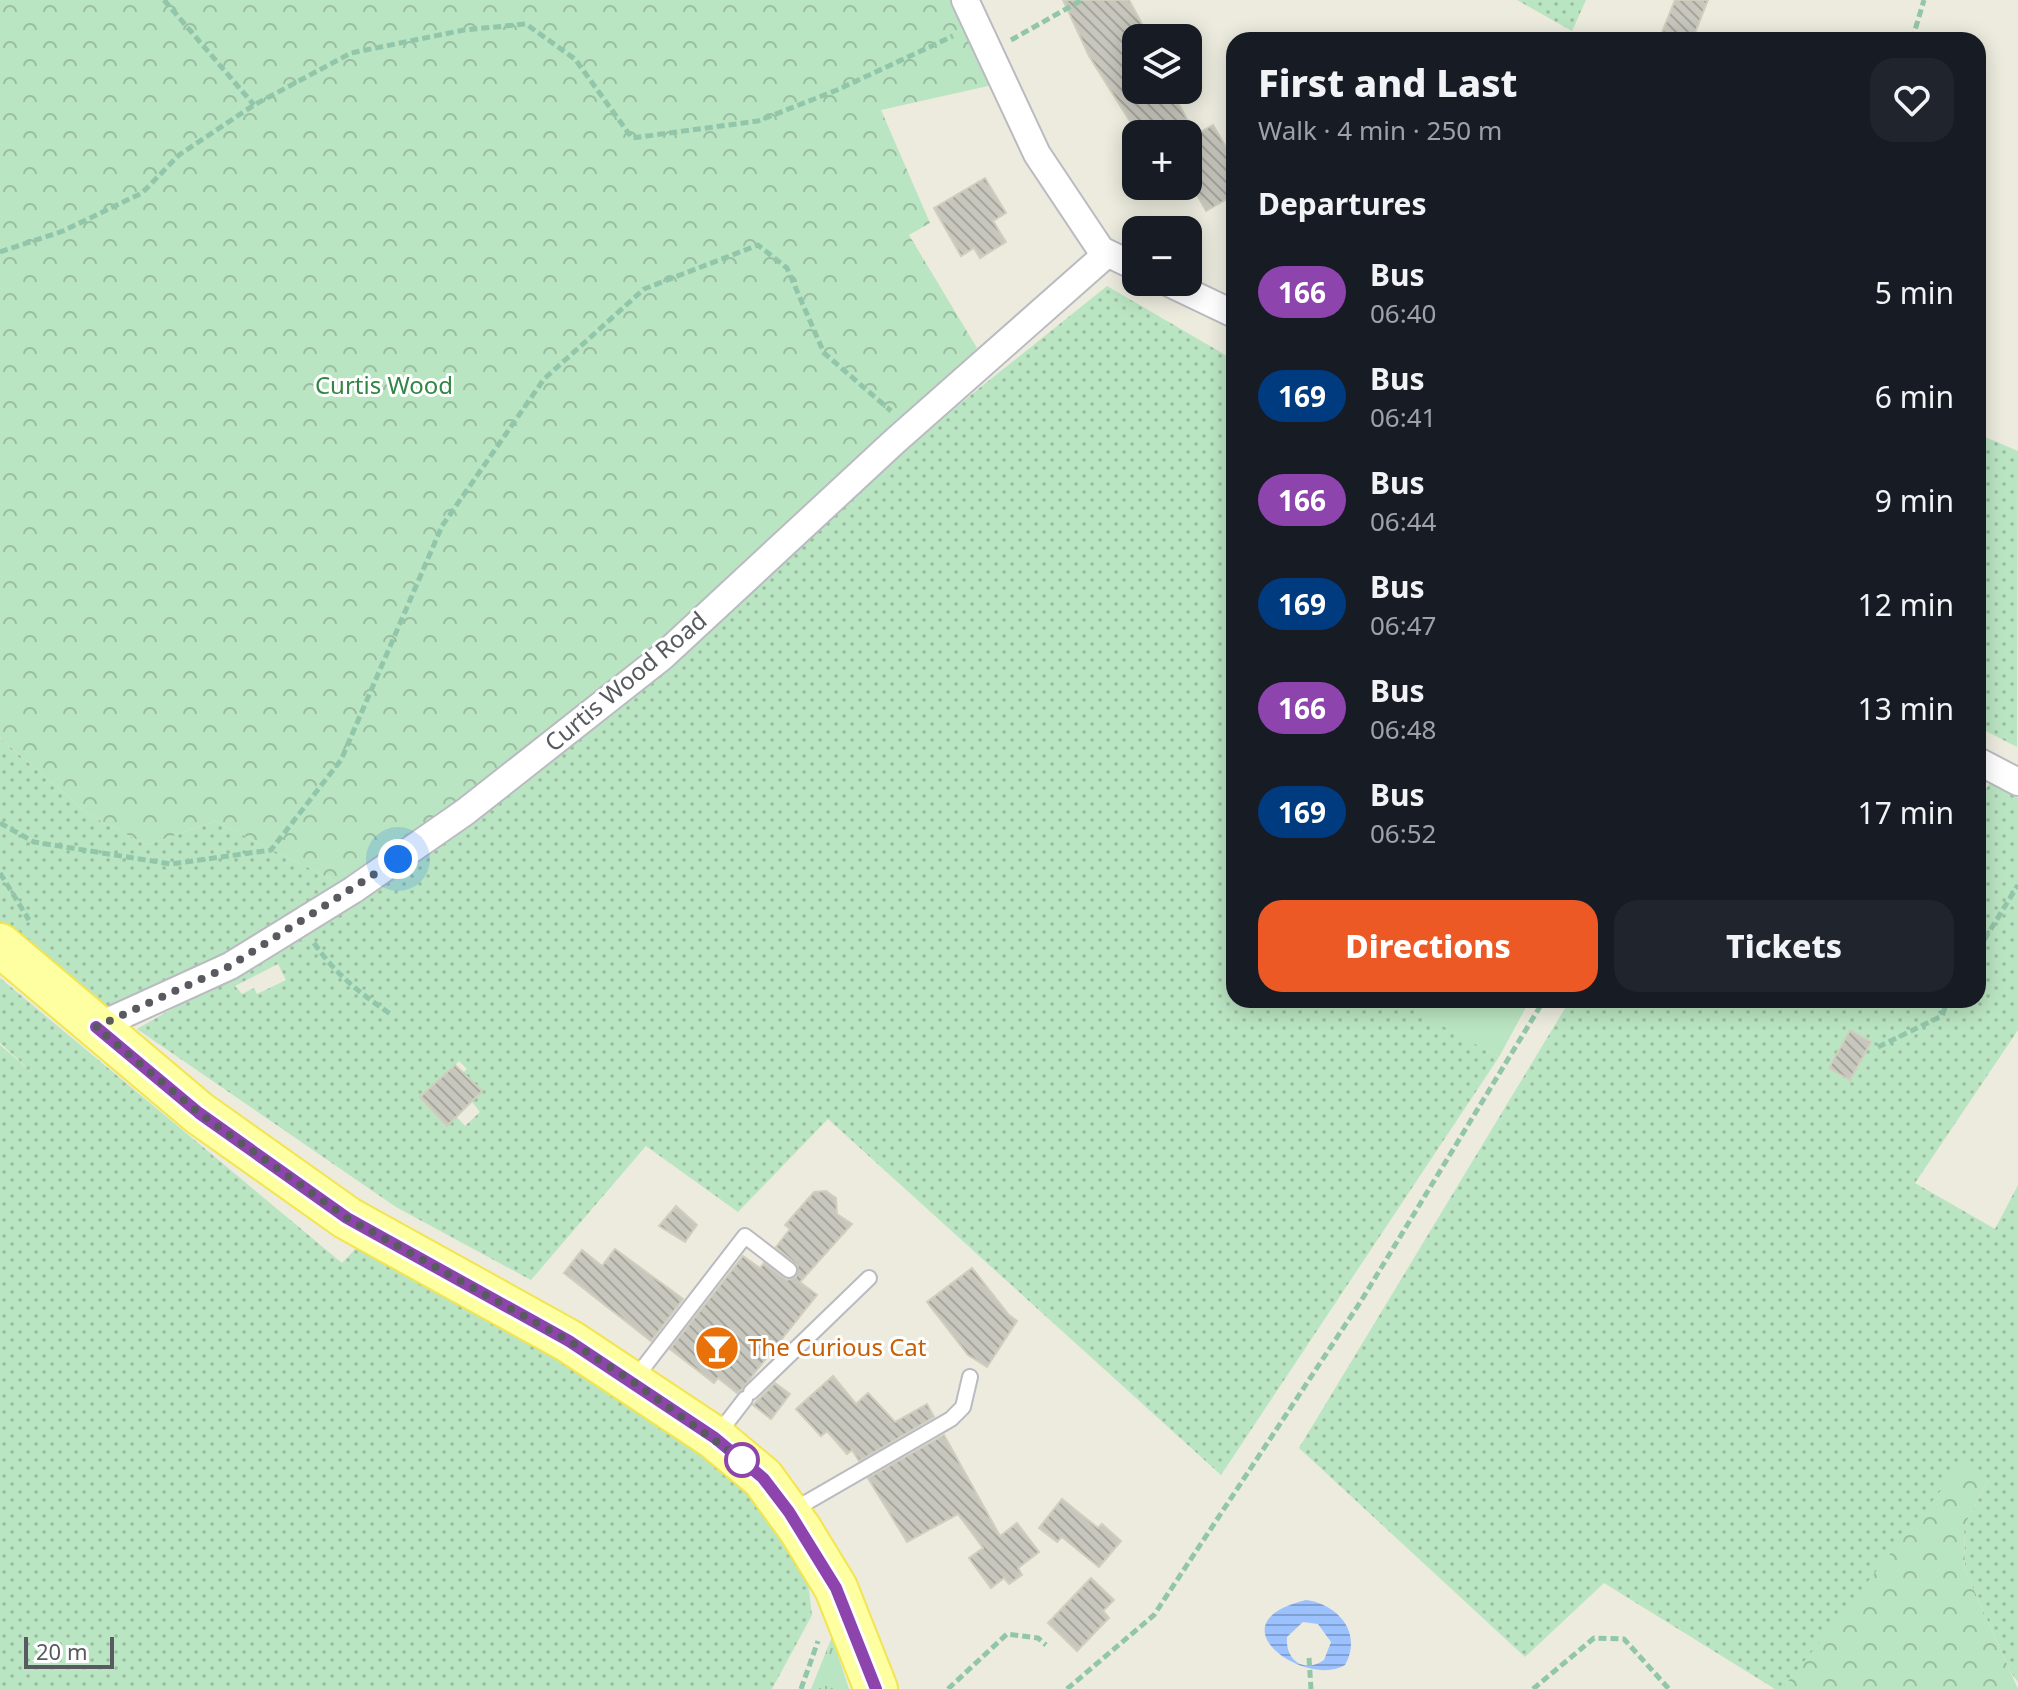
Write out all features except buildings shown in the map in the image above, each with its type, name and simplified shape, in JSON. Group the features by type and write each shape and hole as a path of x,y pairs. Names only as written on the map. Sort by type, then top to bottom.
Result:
{"main road":[{"path":"0,945 199,1113 347,1218 569,1341 715,1438 763,1478 789,1512 836,1588 876,1689"}],"street":[{"path":"965,0 1037,154 1104,255 1122,262"},
{"name":"Curtis Wood Road","path":"96,1027 230,966 465,812 662,657 910,428 1104,255"},
{"path":"1196,296 1226,310"},
{"path":"1986,765 2018,782"}],"lane":[{"path":"632,1381 745,1236 789,1270"},
{"path":"715,1438 748,1396 869,1278"},
{"path":"789,1512 951,1419 963,1407 970,1377"}],"path":[{"path":"164,0 254,105"},
{"path":"989,53 1082,0"},
{"path":"1914,32 1924,0"},
{"path":"0,252 63,231 142,193 179,155 254,105 351,53 464,30 526,24 575,59 632,138 758,121 837,90 977,25"},
{"path":"0,823 34,842 171,864 271,850 341,760 442,526 544,379 644,289 758,245 787,268 824,353 910,428"},
{"path":"1986,937 2018,885"},
{"path":"301,922 329,965 353,988 392,1015"},
{"path":"1067,1689 1154,1615 1361,1301 1539,1008"},
{"path":"1878,1047 1942,1016 1945,1008"},
{"path":"948,1689 1007,1634 1038,1638 1046,1645"},
{"path":"1533,1689 1594,1638 1624,1639 1669,1689"},
{"path":"1309,1658 1311,1689"}],"green space":[{"name":"Curtis Wood","path":"0,0 965,0 997,84 881,110 930,223 909,235 977,348 910,428 662,657 353,890 215,821 147,845 88,814 0,738"},
{"path":"1517,0 1586,0 1572,31"},
{"path":"1107,286 1226,355 1226,1008 1425,1008 1422,1014 1499,1057 1221,1475 828,1119 738,1212 646,1146 531,1280 396,1207 137,1029 362,899 96,1027 0,945 0,738 88,814 147,845 215,821 353,890","holes":["278,964 286,980 257,994 254,988 242,994 235,986","459,1061 467,1069 455,1080 480,1112 465,1126 457,1117 447,1125 420,1097"]},
{"path":"1986,437 2018,451 2017,747 1986,731"},
{"path":"1990,782 2018,798 2018,1030 1915,1183 1995,1229 2018,1185 2018,1682 2011,1673 1965,1570 1964,1526 1988,1480 1789,1689 1775,1689 1604,1583 1525,1657 1299,1448 1565,1008 1986,1008 1986,789"},
{"path":"0,978 342,1263 363,1241 587,1372 713,1460 774,1520 808,1583 812,1615 772,1689 0,1689 0,1045 32,1072 0,1043"},
{"path":"1424,1008 1526,1008 1499,1057 1421,1014"},
{"path":"1962,1464 1988,1480 1964,1526 1965,1570 2018,1689 1782,1689"},
{"path":"832,1637 849,1689 811,1689"}],"water":[{"path":"1306,1600 1328,1607 1337,1614 1349,1631 1351,1642 1345,1665 1328,1670 1309,1668 1290,1661 1275,1650 1266,1637 1266,1623 1279,1610","holes":["1303,1622 1318,1624 1331,1642 1324,1660 1310,1666 1303,1665 1289,1652 1287,1637"]}],"bus line":[{"name":"166","path":"96,1027 199,1113 347,1218 569,1341 715,1438 763,1478 789,1512 836,1588 876,1689"}],"place":[{"name":"The Curious Cat","path":"717,1348"}],"route":[{"path":"398,859 230,966 96,1027 199,1113 347,1218 569,1341 715,1438 742,1460"}]}
